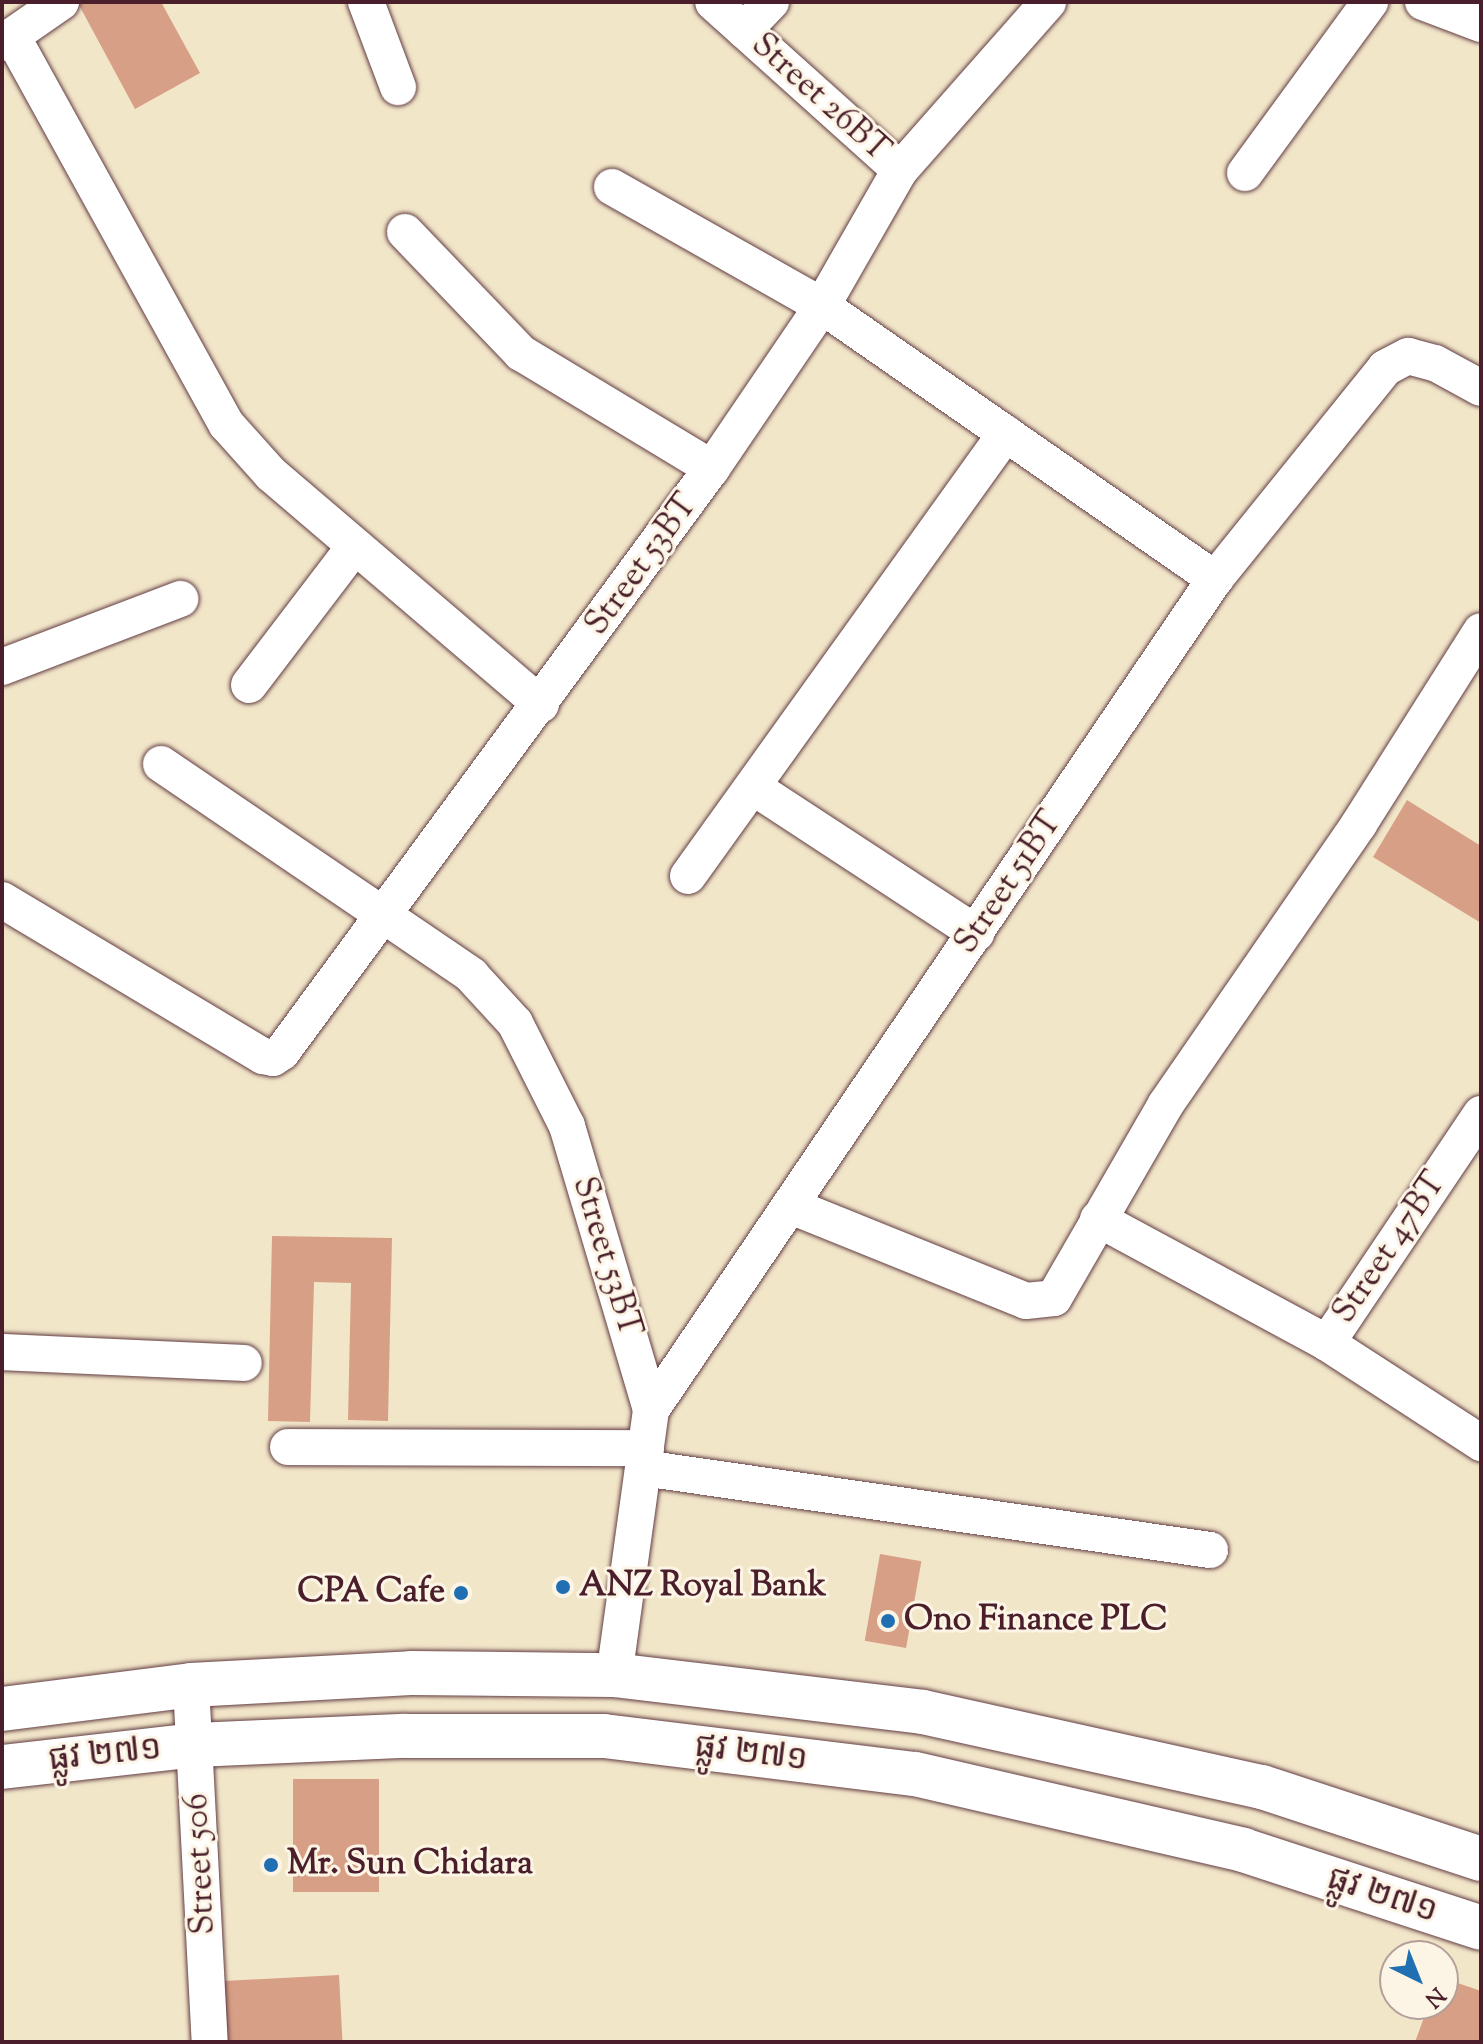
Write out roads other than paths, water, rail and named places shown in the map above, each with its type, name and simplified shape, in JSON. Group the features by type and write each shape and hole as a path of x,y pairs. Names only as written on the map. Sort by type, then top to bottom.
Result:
{"main road":[{"name":"ផ្លូវ ២៧១","path":"2,1709 191,1685 411,1673 614,1675 923,1712 1262,1787 1481,1859"},
{"name":"ផ្លូវ ២៧១","path":"2,1767 195,1745 405,1736 604,1736 915,1774 1243,1850 1481,1928"}],"street":[{"path":"61,2 7,39 227,425 271,474 541,705"},
{"path":"366,2 398,87"},
{"name":"Street 26BT","path":"713,2 900,170 885,203"},
{"path":"744,30 771,2"},
{"path":"900,170 1048,2"},
{"path":"1245,173 1370,2"},
{"path":"1423,2 1481,24"},
{"path":"612,187 822,306 1215,579"},
{"name":"Street 53BT","path":"2,900 273,1058 541,705 712,468 822,306 885,203"},
{"path":"405,232 521,353 712,468"},
{"name":"Street 51BT","path":"651,1410 1215,579 1385,368 1408,356 1435,363 1481,388"},
{"path":"688,876 1006,433"},
{"path":"249,685 354,547"},
{"path":"2,667 180,599"},
{"path":"791,1206 1026,1301 1043,1303 1054,1298 1166,1104 1359,824 1481,631"},
{"path":"161,764 380,914"},
{"path":"753,787 976,933"},
{"name":"Street 53BT","path":"380,914 471,975 515,1023 567,1126 651,1410 614,1675"},
{"name":"Street 47BT","path":"1327,1343 1481,1114"},
{"path":"1098,1219 1327,1343 1481,1443"},
{"path":"2,1352 244,1363"},
{"path":"288,1447 645,1458 1210,1550"},
{"name":"Street 506","path":"191,1685 210,2042"}],"place":[{"name":"ANZ Royal Bank","path":"563,1587"},
{"name":"CPA Cafe","path":"461,1593"},
{"name":"Ono Finance PLC","path":"888,1621"},
{"name":"Mr. Sun Chidara","path":"271,1865"}]}
